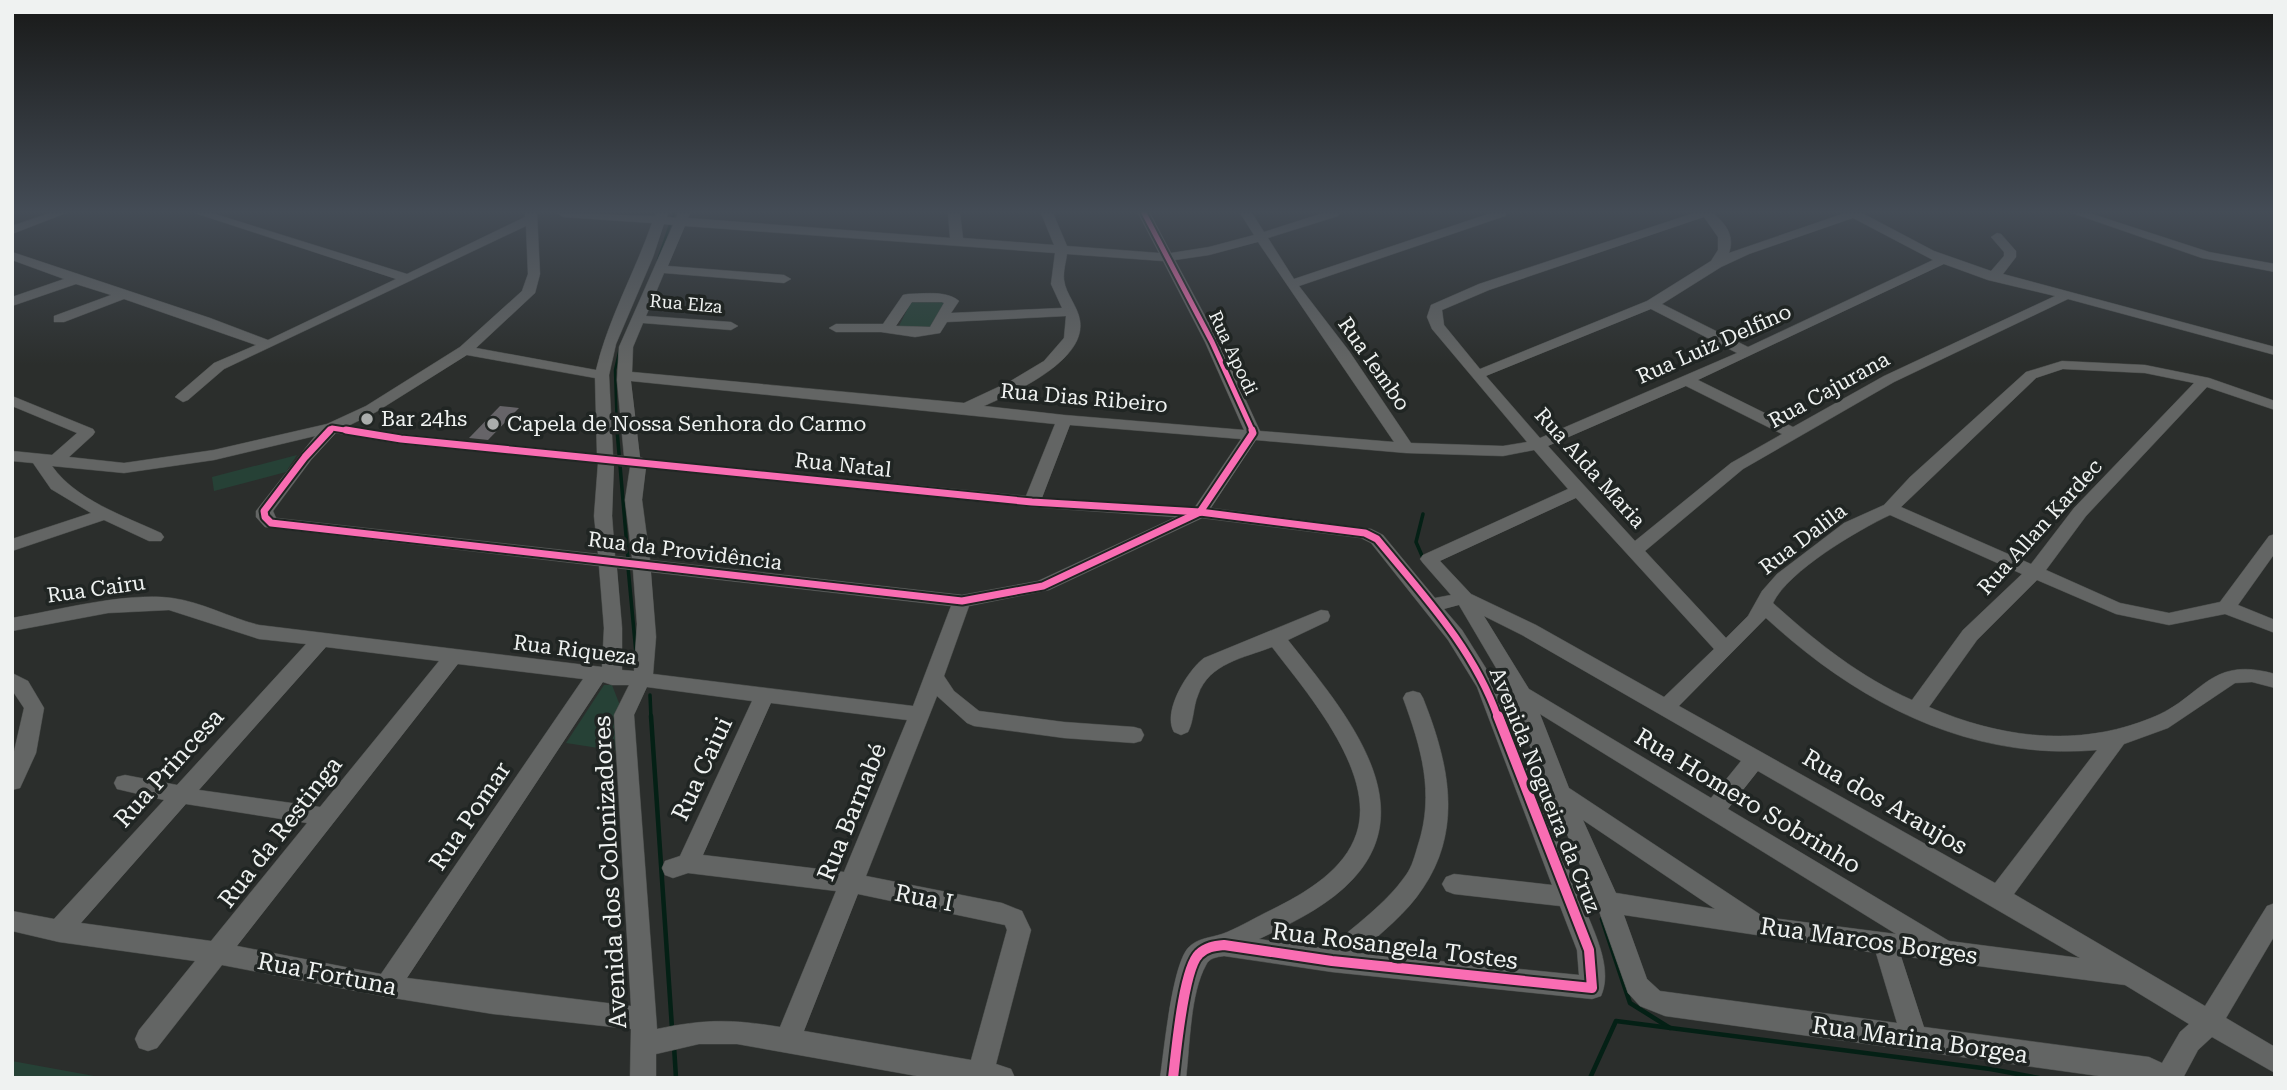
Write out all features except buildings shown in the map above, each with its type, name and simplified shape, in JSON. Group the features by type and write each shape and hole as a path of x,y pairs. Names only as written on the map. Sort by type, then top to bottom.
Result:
{"street":[{"path":"34,264 122,295 216,323 268,345"},
{"path":"362,264 407,278"},
{"path":"183,397 219,366 435,264"},
{"path":"12,456 124,468 214,455 332,428 371,409 465,350 528,293 534,275 533,264"},
{"name":"Avenida dos Colonizadores","path":"643,1078 658,1034 639,881 624,715 629,699 643,681 646,661 624,562 603,516 609,459 602,375 609,344 644,264"},
{"name":"Avenida dos Colonizadores","path":"604,677 624,562 632,496 634,461 625,376 626,346 661,264"},
{"path":"965,408 1013,386 1056,358 1073,333 1075,326 1058,284 1058,264"},
{"name":"Rua Apodi","path":"1170,264 1212,342 1252,433"},
{"name":"Rua Iembo","path":"1278,264 1345,354 1406,448"},
{"path":"1291,284 1351,264"},
{"name":"Rua Alda Maria","path":"1553,264 1484,287 1436,308 1434,317 1437,326 1577,491 1727,650"},
{"path":"1477,375 1652,304 1716,264"},
{"name":"Rua Luiz Delfino","path":"1539,444 1748,353 1934,264"},
{"path":"1954,264 2275,351"},
{"path":"1993,276 2004,264"},
{"path":"2253,264 2275,268"},
{"path":"660,269 783,279"},
{"path":"12,302 77,279"},
{"path":"59,319 122,295"},
{"name":"Rua Cajurana","path":"1634,551 1719,479 1858,396 1937,355 2065,296"},
{"path":"836,328 930,332 936,330 953,303 951,299 913,297 905,302 887,329"},
{"path":"1652,304 1748,353"},
{"path":"943,318 1070,312"},
{"name":"Rua Elza","path":"638,319 732,327"},
{"path":"465,350 602,375"},
{"path":"2275,406 2204,381 2145,369 2094,365 2047,368 2031,375 1923,474 1890,509 2116,608 2169,619 2227,607 2275,627"},
{"name":"Rua Dias Ribeiro","path":"625,376 1064,420 1252,433 1406,448 1503,451 1539,444"},
{"path":"1686,380 1794,434"},
{"name":"Rua Allan Kardec","path":"1916,710 1970,635 2034,573 2080,512 2204,381"},
{"path":"12,400 86,429 85,435 46,461"},
{"path":"1032,502 1064,420"},
{"name":"Rua Natal","path":"332,428 401,439 1032,502 1200,512 1351,531"},
{"name":"Rua da Providência","path":"332,428 270,501 264,511 265,517 271,523 962,601 1043,586 1200,512"},
{"path":"1200,512 1252,433"},
{"path":"46,461 57,485 105,514 155,537"},
{"path":"57,485 91,466"},
{"name":"Avenida Nogueira da Cruz","path":"1577,491 1429,559 1461,598 1522,694 1637,985 1643,995 1653,1002 1677,1005"},
{"name":"Rua Dalila","path":"1666,707 1756,620 1768,594 1783,578 1850,527 1890,509"},
{"path":"12,545 105,514"},
{"name":"Avenida Nogueira da Cruz","path":"1351,531 1366,533 1377,539 1435,604 1477,666 1589,950 1592,988"},
{"path":"2227,607 2275,540"},
{"path":"1435,604 1461,598"},
{"name":"Rua dos Araujos","path":"1461,598 1529,630 1666,707 1998,897 2275,1061"},
{"name":"Rua Barnabé","path":"787,1041 920,714 962,601"},
{"name":"Rua Cairu","path":"12,625 108,607 144,604 169,604 190,608 225,623"},
{"path":"1763,604 1794,635 1853,677 1916,710 1963,728 2034,744 2073,747 2115,741 2162,722 2224,681 2239,675 2275,681"},
{"path":"1181,727 1184,698 1193,681 1211,662 1276,638 1321,616"},
{"name":"Rua Riqueza","path":"225,623 259,632 320,641 920,714"},
{"path":"1224,945 1289,913 1346,871 1366,843 1371,800 1357,754 1276,638"},
{"name":"Rua Princesa","path":"59,931 320,641"},
{"name":"Rua da Restinga","path":"148,1039 452,658"},
{"path":"934,676 947,696 974,718 1064,730 1133,735"},
{"name":"Rua Pomar","path":"387,986 604,677"},
{"path":"12,680 21,686 34,708 26,753 12,782"},
{"name":"Rua Homero Sobrinho","path":"1522,694 1947,953"},
{"name":"Rua Caiui","path":"680,865 764,697"},
{"path":"1332,961 1390,910 1417,880 1435,832 1439,806 1435,760 1413,698"},
{"path":"1998,897 2115,741"},
{"path":"1714,811 1755,759"},
{"path":"125,783 179,796 326,817"},
{"path":"1560,793 1761,927"},
{"name":"Rua I","path":"680,865 851,883 1002,913 1014,918 1019,930 991,1076"},
{"name":"Rua Marcos Borges","path":"1454,884 1606,902 1761,927 2130,976"},
{"path":"2168,1078 2189,1041 2209,1023 2275,913"},
{"name":"Rua Fortuna","path":"12,921 59,931 218,953 658,1034 737,1032 991,1076"},
{"path":"1885,944 1915,1040"},
{"name":"Rua Rosangela Tostes","path":"1173,1078 1184,995 1196,956 1209,947 1224,945 1332,961 1592,988"},
{"name":"Rua Marina Borgea","path":"1677,1005 1915,1040 2149,1070 2161,1078"}],"green space":[{"path":"912,300 946,302 933,330 898,328"},
{"path":"297,455 286,472 214,491 212,477"},
{"path":"604,685 612,685 619,703 618,751 566,743"},
{"path":"12,1061 105,1078 12,1078"}],"waterway":[{"path":"617,432 615,370 620,348"},
{"path":"617,430 628,559"},
{"path":"1423,514 1416,542 1423,558"},
{"path":"628,567 636,653"},
{"path":"650,695 651,718"},
{"path":"651,716 672,1028"},
{"path":"1602,919 1630,1003 1670,1028"},
{"path":"1590,1078 1616,1021 1670,1028"},
{"path":"1670,1028 1990,1069 2039,1078"},
{"path":"674,1046 676,1078"}],"cycle path":[{"path":"1171,264 1212,342 1253,433 1200,512"},
{"path":"332,428 401,439 1032,502 1200,512 1043,586 962,601 292,526 271,523 265,517 264,511 305,457 332,428"},
{"path":"1173,1078 1184,995 1196,956 1209,947 1224,945 1332,961 1592,988 1589,950 1511,754 1487,686 1455,635 1377,539 1365,533 1200,512"}],"place":[{"name":"Bar 24hs","path":"367,419"},
{"name":"Capela de Nossa Senhora do Carmo","path":"493,424"}]}
